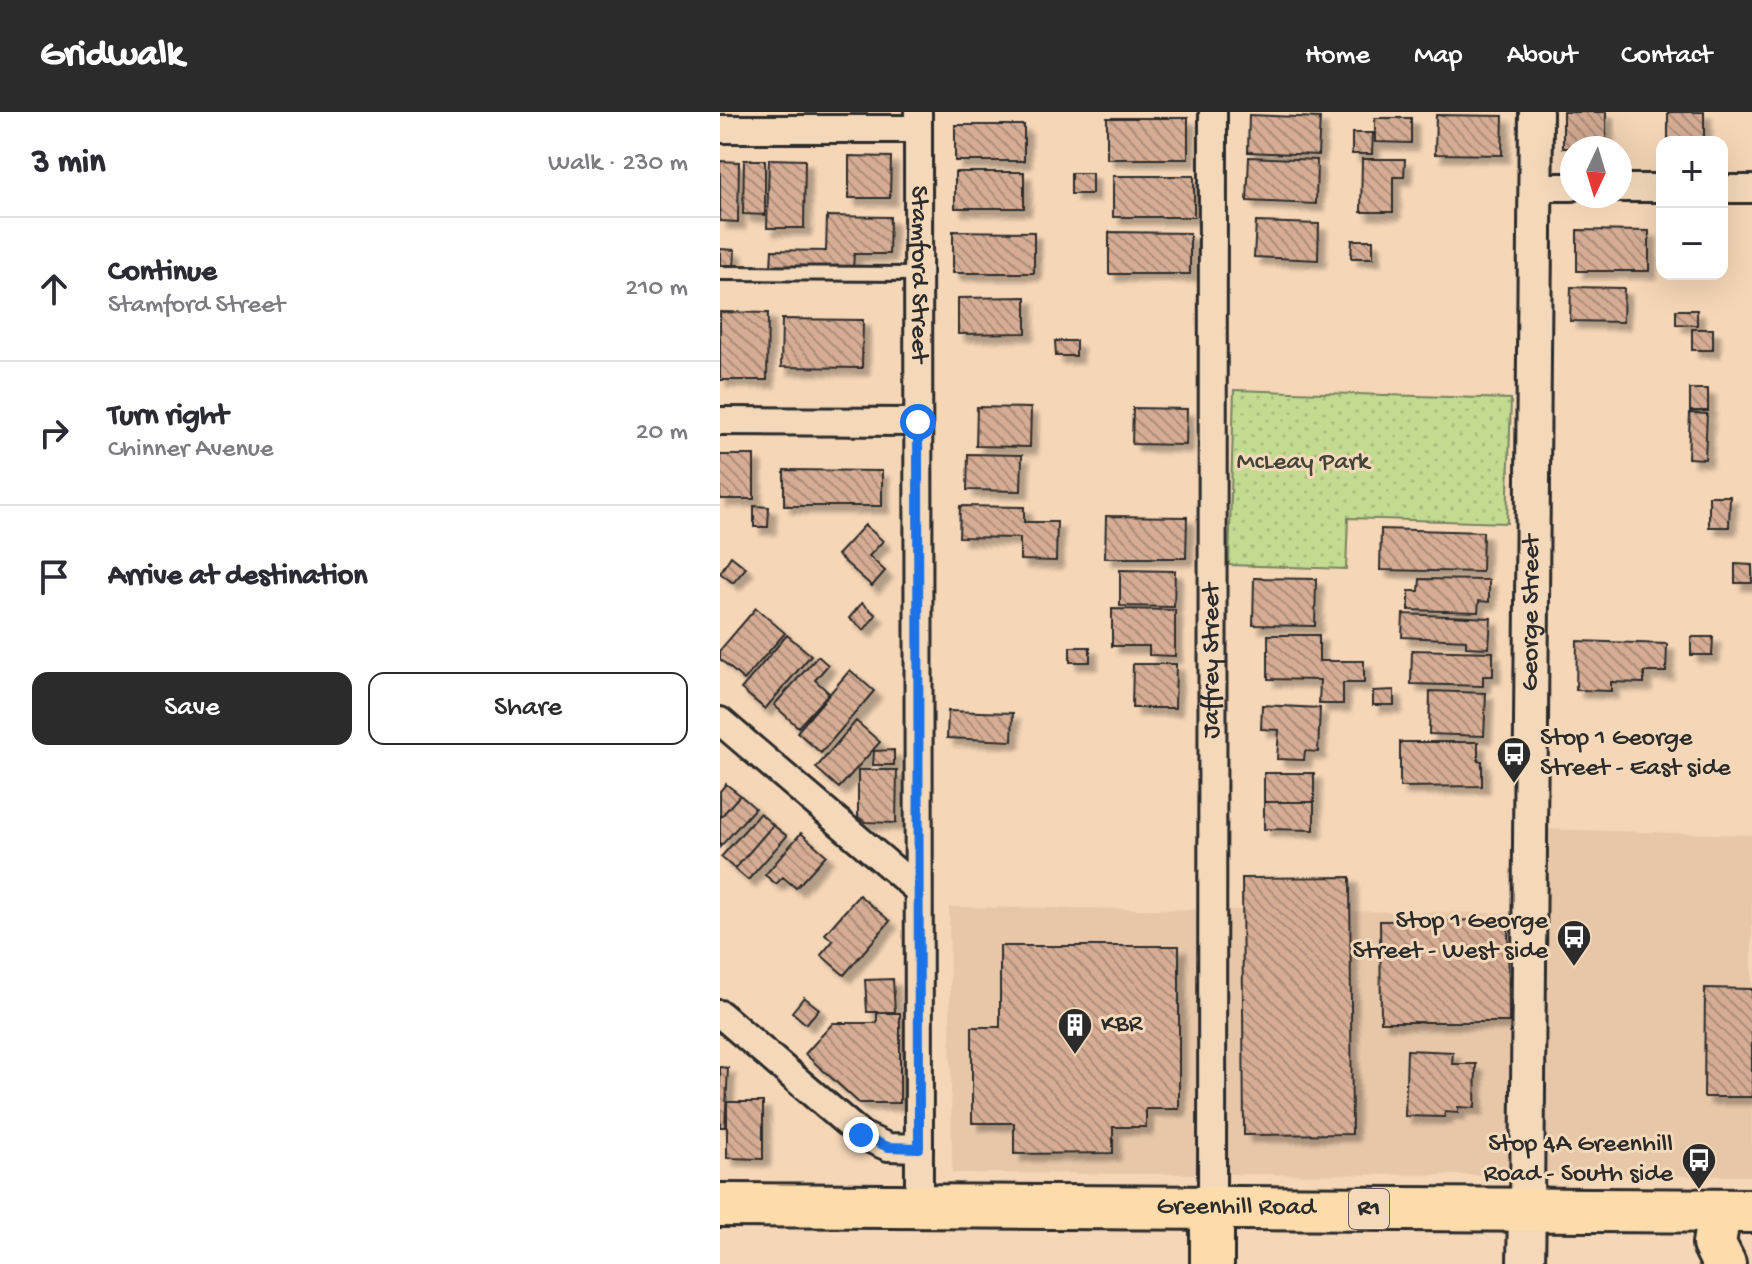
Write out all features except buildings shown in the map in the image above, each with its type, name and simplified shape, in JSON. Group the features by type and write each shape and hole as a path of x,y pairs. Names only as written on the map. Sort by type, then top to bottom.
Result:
{"highway":[{"name":"Greenhill Road","path":"720,1205 1736,1211"},
{"path":"1212,1209 1212,1264"},
{"path":"1724,1264 1714,1244 1736,1211"}],"main road":[{"path":"1526,1264 1527,1209"}],"street":[{"name":"Jaffrey Street","path":"1212,1209 1213,112"},
{"name":"George Street","path":"1527,1209 1536,112"},
{"path":"720,129 918,121"},
{"name":"Stamford Street","path":"918,121 919,1206"},
{"path":"1535,187 1560,187"},
{"path":"1632,188 1656,188"},
{"path":"1728,189 1752,189"},
{"path":"720,421 918,422"},
{"path":"720,721 918,890"},
{"path":"720,1014 861,1135 888,1147 919,1148"}],"lane":[{"path":"720,273 918,274"}],"shaded area":[{"path":"1542,829 1752,835 1752,1176 952,1173 949,907 1514,913"}],"green space":[{"name":"McLeay Park","path":"1234,390 1511,399 1507,523 1348,518 1346,569 1229,565"}],"place":[{"name":"Stop 1 George Street - East side","path":"1514,785"},
{"name":"Stop 1 George Street - West side","path":"1574,968"},
{"name":"KBR","path":"1075,1056"},
{"name":"Stop 4A Greenhill Road - South side","path":"1699,1191"}],"route":[{"path":"861,1135 888,1147 919,1148 918,422"}]}
